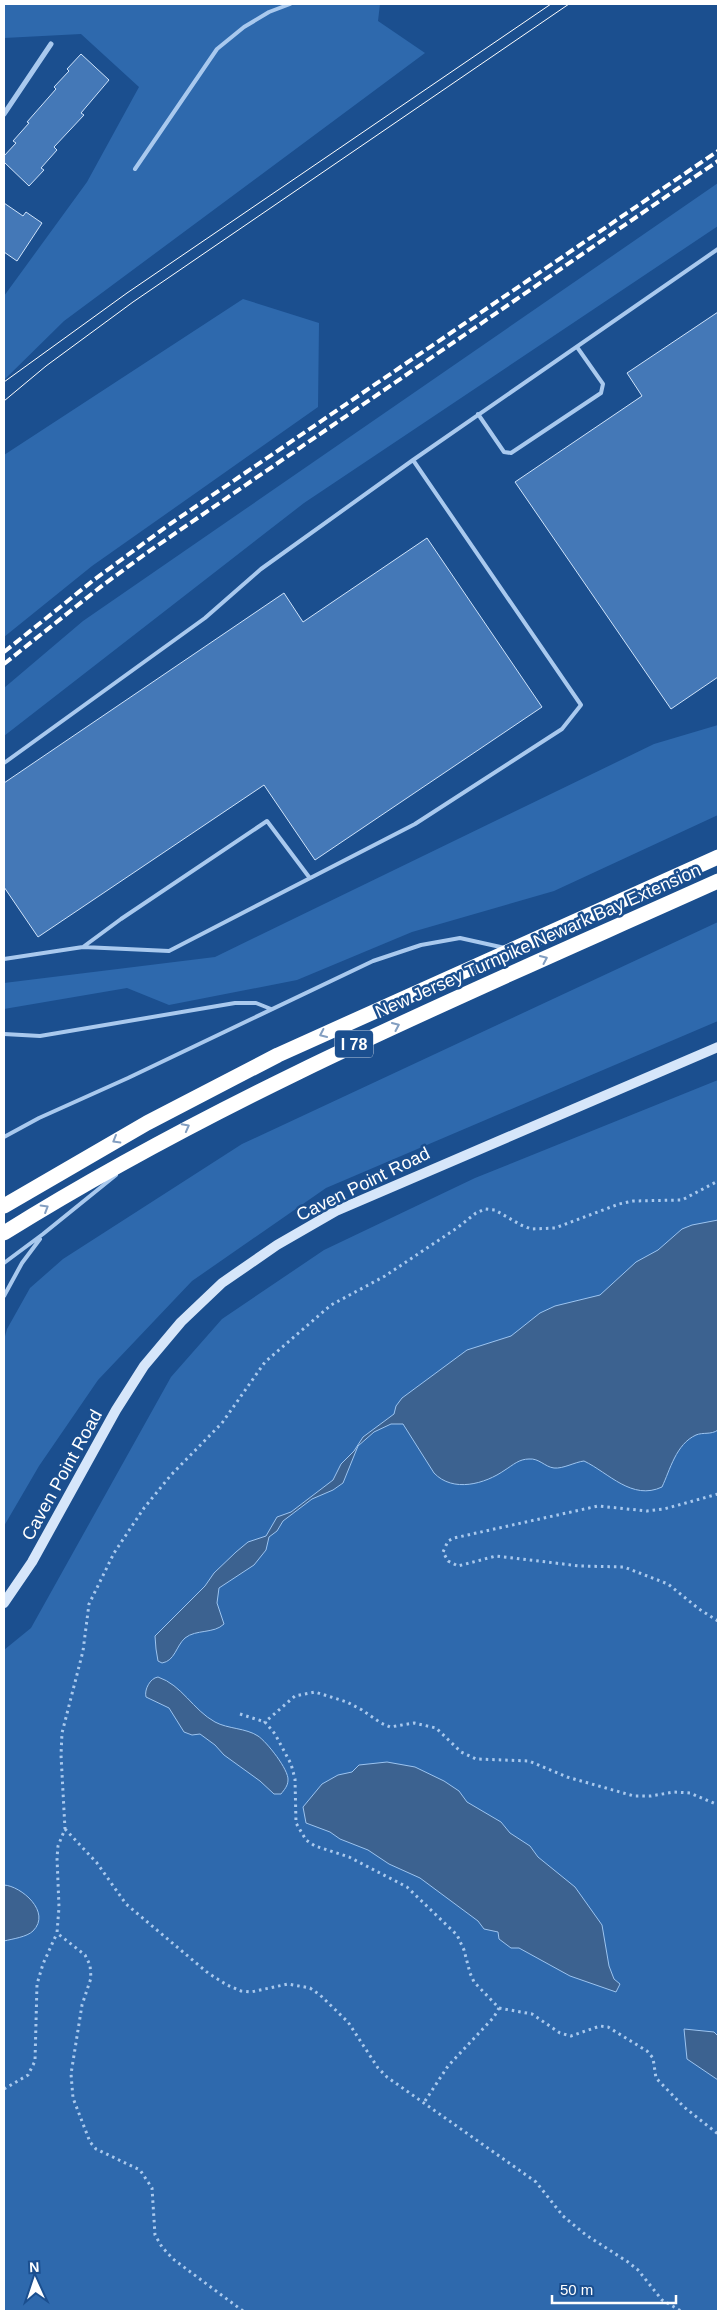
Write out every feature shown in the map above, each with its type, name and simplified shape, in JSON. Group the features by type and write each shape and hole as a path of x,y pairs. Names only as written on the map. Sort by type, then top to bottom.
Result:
{"highway":[{"name":"New Jersey Turnpike Newark Bay Extension","path":"4,1206 123,1136 228,1080 336,1028 718,857"},
{"name":"New Jersey Turnpike Newark Bay Extension","path":"4,1233 151,1146 317,1061 718,881"}],"street":[{"path":"4,114 51,44"},
{"name":"Caven Point Road","path":"4,1603 32,1562 116,1410 144,1366 181,1322 222,1283 277,1245 336,1211 718,1047"}],"lane":[{"path":"135,169 217,49 244,27 268,12 290,4"},
{"path":"4,763 205,618 261,570 413,460 718,249"},
{"path":"478,414 504,452 511,453 601,393 603,384 577,346"},
{"path":"4,959 83,947 169,951 408,828 493,776 562,729 581,705 413,460"},
{"path":"83,947 121,919 267,821 310,877"},
{"path":"4,1137 39,1118 373,961 421,945 460,938 512,950"},
{"path":"4,1034 40,1036 235,1002 256,1002 271,1009"},
{"path":"4,1263 43,1234 151,1146"},
{"path":"4,1296 22,1263 43,1234"}],"path":[{"path":"4,2089 28,2075 35,2061 37,1984 43,1964 57,1933 57,1858 58,1846 65,1829 61,1755 62,1733 81,1660 88,1604 114,1553 144,1508 171,1475 222,1422 265,1362 331,1305 385,1276 476,1213 485,1209 495,1210 532,1229 555,1228 626,1202 682,1200 718,1181"},
{"path":"718,1494 664,1509 647,1511 598,1506 454,1538 448,1541 443,1552 448,1561 458,1566 464,1566 496,1556 588,1567 624,1567 668,1584 699,1609 718,1621"},
{"path":"265,1722 295,1696 315,1692 355,1706 381,1724 390,1727 414,1723 436,1728 461,1752 476,1759 529,1761 567,1777 634,1796 652,1796 674,1792 690,1793 718,1805"},
{"path":"240,1714 265,1722 276,1734 291,1764 295,1779 295,1815 300,1833 315,1846 349,1857 407,1887 457,1935 474,1982 499,2008 532,2014 560,2033 571,2036 583,2034 600,2026 608,2027 647,2050 653,2058 656,2078 684,2107 718,2134"},
{"path":"65,1829 97,1863 126,1904 208,1973 241,1991 252,1992 288,1984 310,1988 320,1995 348,2022 378,2068 536,2182 563,2216 586,2235 638,2270 662,2300 680,2311"},
{"path":"57,1933 85,1955 90,1965 91,1978 82,2005 72,2074 73,2098 90,2142 96,2149 140,2170 152,2188 155,2235 162,2247 173,2259 243,2311"},
{"path":"424,2101 448,2066 494,2017 499,2008"}],"shaded area":[{"path":"4,4 380,4 378,21 425,53 64,321 4,380 4,296 87,182 139,87 81,34 4,38"},
{"path":"718,183 718,226 304,503 4,736 4,688 83,621"},
{"path":"243,299 319,323 318,407 92,566 4,637 4,455"},
{"path":"718,725 718,815 554,891 412,932 297,980 169,1005 127,988 4,1009 4,983 215,957 654,744"},
{"path":"718,922 718,1021 326,1188 192,1281 98,1380 39,1466 4,1526 4,1340 7,1329 30,1288 63,1259 242,1144"},
{"path":"718,1080 718,2311 4,2311 4,1650 31,1628 171,1377 222,1319 324,1250 475,1178"},
{"path":"718,1220 718,1430 696,1435 683,1445 674,1458 662,1487 641,1491 631,1488 621,1484 584,1461 554,1468 533,1459 519,1461 497,1475 479,1482 460,1485 450,1483 434,1473 403,1424 391,1424 374,1432 358,1446 343,1483 333,1490 312,1499 283,1521 277,1531 269,1537 266,1550 254,1565 219,1588 217,1603 224,1624 215,1629 189,1635 182,1641 170,1659 162,1663 158,1661 155,1636 236,1552 248,1542 266,1536 277,1517 291,1512 333,1480 341,1464 354,1451 363,1437 394,1414 396,1406 402,1398 467,1350 511,1336 540,1313 555,1306 600,1295 636,1262 658,1250 682,1229"},
{"path":"158,1677 174,1686 200,1711 215,1722 248,1731 262,1739 277,1756 287,1775 286,1788 281,1794 274,1794 200,1734 192,1735 184,1732 169,1708 146,1697 148,1685"},
{"path":"387,1762 415,1767 444,1781 459,1791 467,1802 501,1822 510,1833 530,1846 538,1857 575,1887 602,1925 609,1966 614,1979 620,1984 616,1992 570,1976 519,1948 511,1948 499,1939 498,1932 484,1929 478,1921 420,1878 389,1864 368,1850 306,1823 303,1807 322,1784 338,1775 352,1772 359,1765"},
{"path":"4,1885 11,1886 26,1895 37,1908 39,1916 38,1924 33,1931 19,1938 4,1941"},
{"path":"684,2029 714,2032 718,2036 718,2080 687,2059"}],"building":[{"path":"81,54 109,80 81,113 84,115 54,147 57,150 41,168 44,170 29,186 4,162 4,156 16,143 13,141 29,123 27,122 56,89 54,87 69,71 67,69"},
{"path":"4,203 23,216 26,212 42,223 17,261 4,252"},
{"path":"718,312 718,677 671,709 515,482 642,396 627,373"},
{"path":"427,538 542,707 315,860 264,785 38,937 4,887 4,783 284,593 303,622"}],"tram line":[{"path":"4,382 127,293 551,4"},
{"path":"4,401 46,366 133,302 569,4"}],"railway":[{"path":"4,652 95,579 170,524 718,151"},
{"path":"4,664 103,585 148,552 718,161"}]}
